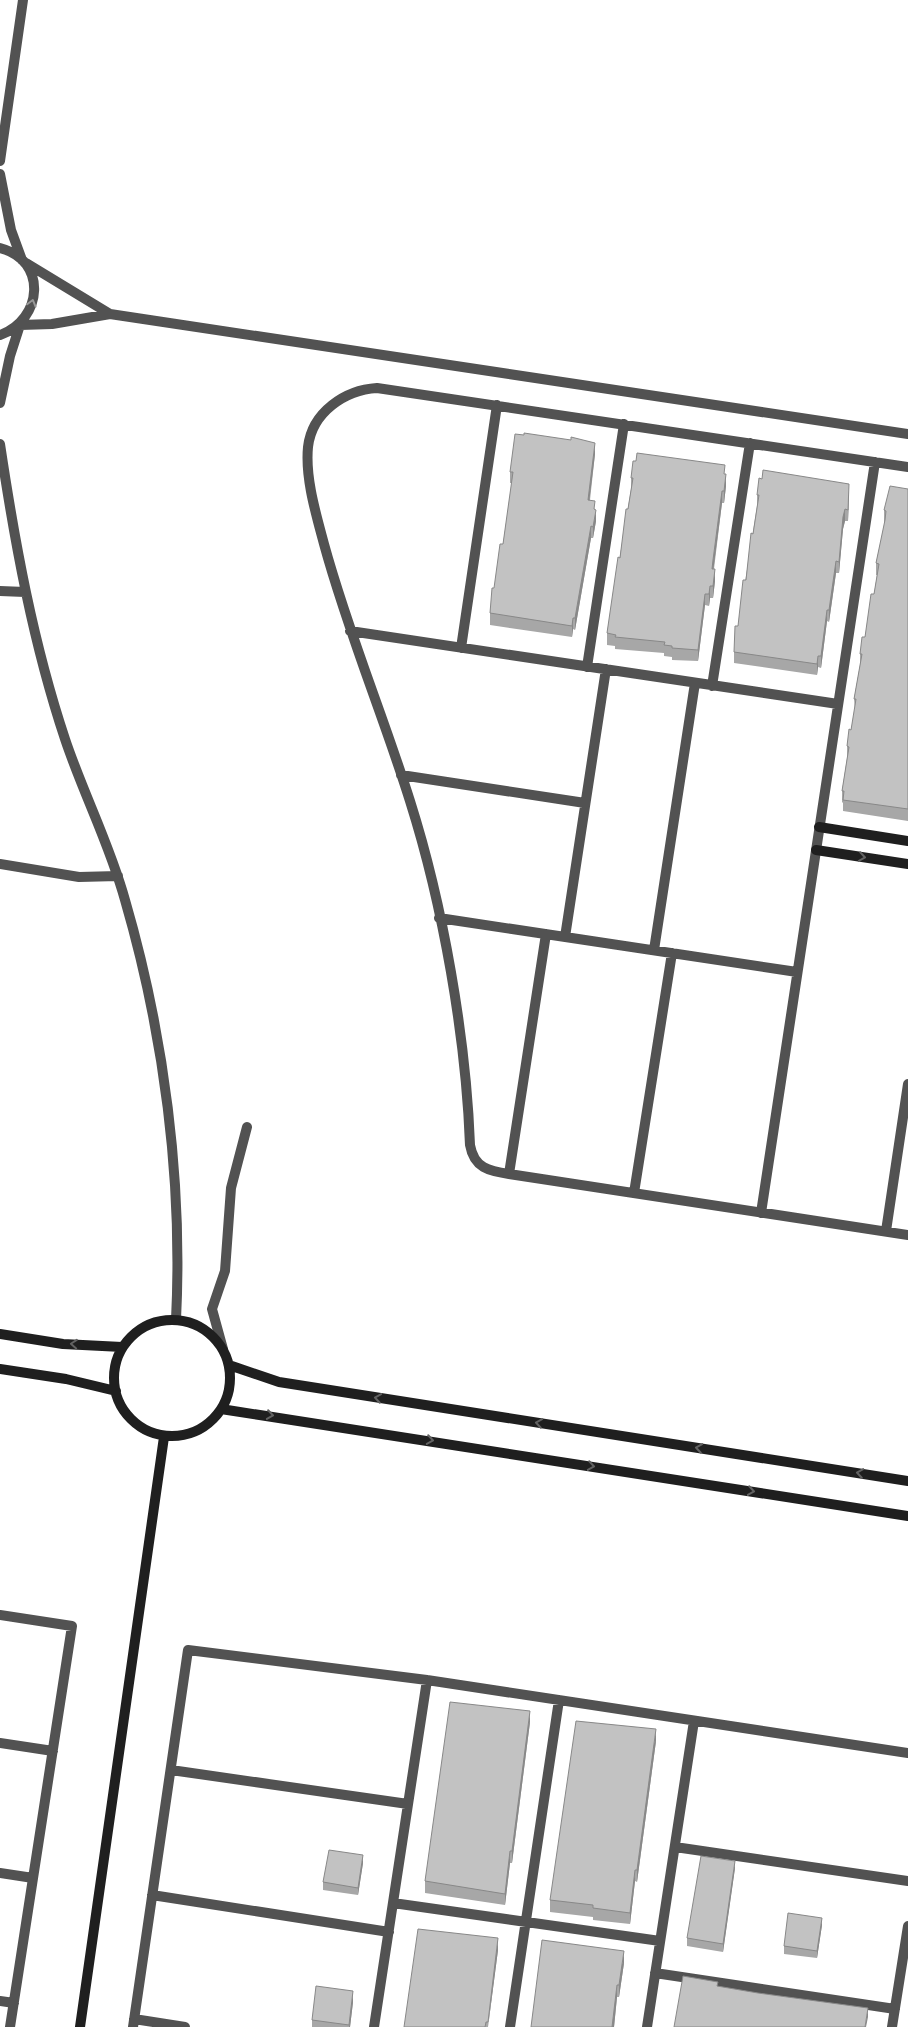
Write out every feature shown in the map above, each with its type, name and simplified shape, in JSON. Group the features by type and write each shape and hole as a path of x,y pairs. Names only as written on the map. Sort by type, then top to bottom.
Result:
{"street":[{"path":"0,161 23,0"},
{"path":"0,174 10,223 22,261 34,282 35,293 28,316 20,325 0,335"},
{"path":"0,248 15,254 22,261 110,314"},
{"path":"20,325 52,324 110,314 908,434"},
{"path":"0,403 10,356 20,325"},
{"path":"908,467 377,388 364,389 343,397 333,404 318,421 308,445 312,487 323,540 350,631 401,775 424,853 439,918 462,1052 473,1159 482,1168 509,1174 908,1235"},
{"path":"461,648 498,405"},
{"path":"587,667 624,424"},
{"path":"712,686 750,443"},
{"path":"0,444 25,592 47,680 66,741 118,876 141,964 156,1033 168,1115 177,1209 176,1320"},
{"path":"761,1213 875,462"},
{"path":"0,591 25,592"},
{"path":"350,631 838,704"},
{"path":"565,937 606,669"},
{"path":"654,950 694,683"},
{"path":"401,775 586,804"},
{"path":"819,827 908,841"},
{"path":"816,850 908,864"},
{"path":"0,864 79,877 118,876"},
{"path":"439,918 797,972"},
{"path":"509,1174 546,934"},
{"path":"634,1193 672,953"},
{"path":"886,1232 908,1084"},
{"path":"222,1349 212,1335 198,1326 176,1320 159,1321 144,1327 122,1347 115,1365 118,1402 128,1417 142,1429 164,1437 177,1437 194,1432 210,1423 221,1409 228,1395 229,1365 222,1349 212,1309 225,1271 231,1188 247,1126"},
{"path":"0,1334 63,1344 122,1347"},
{"path":"229,1365 279,1382 908,1481"},
{"path":"0,1369 66,1379 116,1391"},
{"path":"221,1409 908,1516"},
{"path":"80,2027 164,1437"},
{"path":"0,1615 72,1626 10,2027"},
{"path":"185,2027 133,2023 188,1650 427,1680 908,1754"},
{"path":"374,2027 427,1680"},
{"path":"510,2027 559,1700"},
{"path":"647,2027 694,1721"},
{"path":"0,1743 53,1750"},
{"path":"171,1770 408,1804"},
{"path":"675,1847 908,1881"},
{"path":"0,1873 33,1878"},
{"path":"152,1895 389,1932"},
{"path":"393,1903 660,1941"},
{"path":"892,2027 908,1926"},
{"path":"655,1973 895,2009"},
{"path":"0,2001 14,2003"}],"building":[{"path":"524,433 571,440 571,437 595,443 588,500 595,501 594,509 596,510 593,527 591,526 572,626 490,613 492,588 494,588 500,544 503,544 513,472 510,472 515,434 524,435"},
{"path":"637,453 725,465 724,491 722,491 712,569 715,569 713,586 710,586 709,594 705,594 698,650 672,648 672,646 664,645 665,642 615,637 616,635 607,633 626,509 628,509 633,478 631,478 633,461 636,461"},
{"path":"763,470 849,484 848,510 845,509 843,517 839,562 836,561 821,656 818,656 817,664 734,652 735,626 738,626 743,580 746,580 751,533 753,534 759,495 757,495 759,478 762,479"},
{"path":"890,486 908,489 908,809 843,800 844,791 842,791 849,747 847,746 849,729 851,730 862,654 860,654 862,637 865,637 871,594 874,594 879,564 876,563 885,520 886,511 884,510"},
{"path":"450,1702 530,1711 505,1894 425,1881"},
{"path":"576,1721 656,1729 630,1913 593,1908 593,1905 550,1900"},
{"path":"329,1850 363,1855 358,1888 323,1882"},
{"path":"701,1856 735,1861 723,1944 687,1938"},
{"path":"788,1913 822,1918 817,1951 784,1946"},
{"path":"418,1929 498,1938 488,2022 486,2022 485,2027 404,2027"},
{"path":"542,1940 624,1951 619,1985 617,1985 612,2027 531,2027"},
{"path":"683,1976 718,1982 717,1986 868,2008 865,2027 674,2027"},
{"path":"316,1986 353,1991 349,2025 312,2020"}]}
